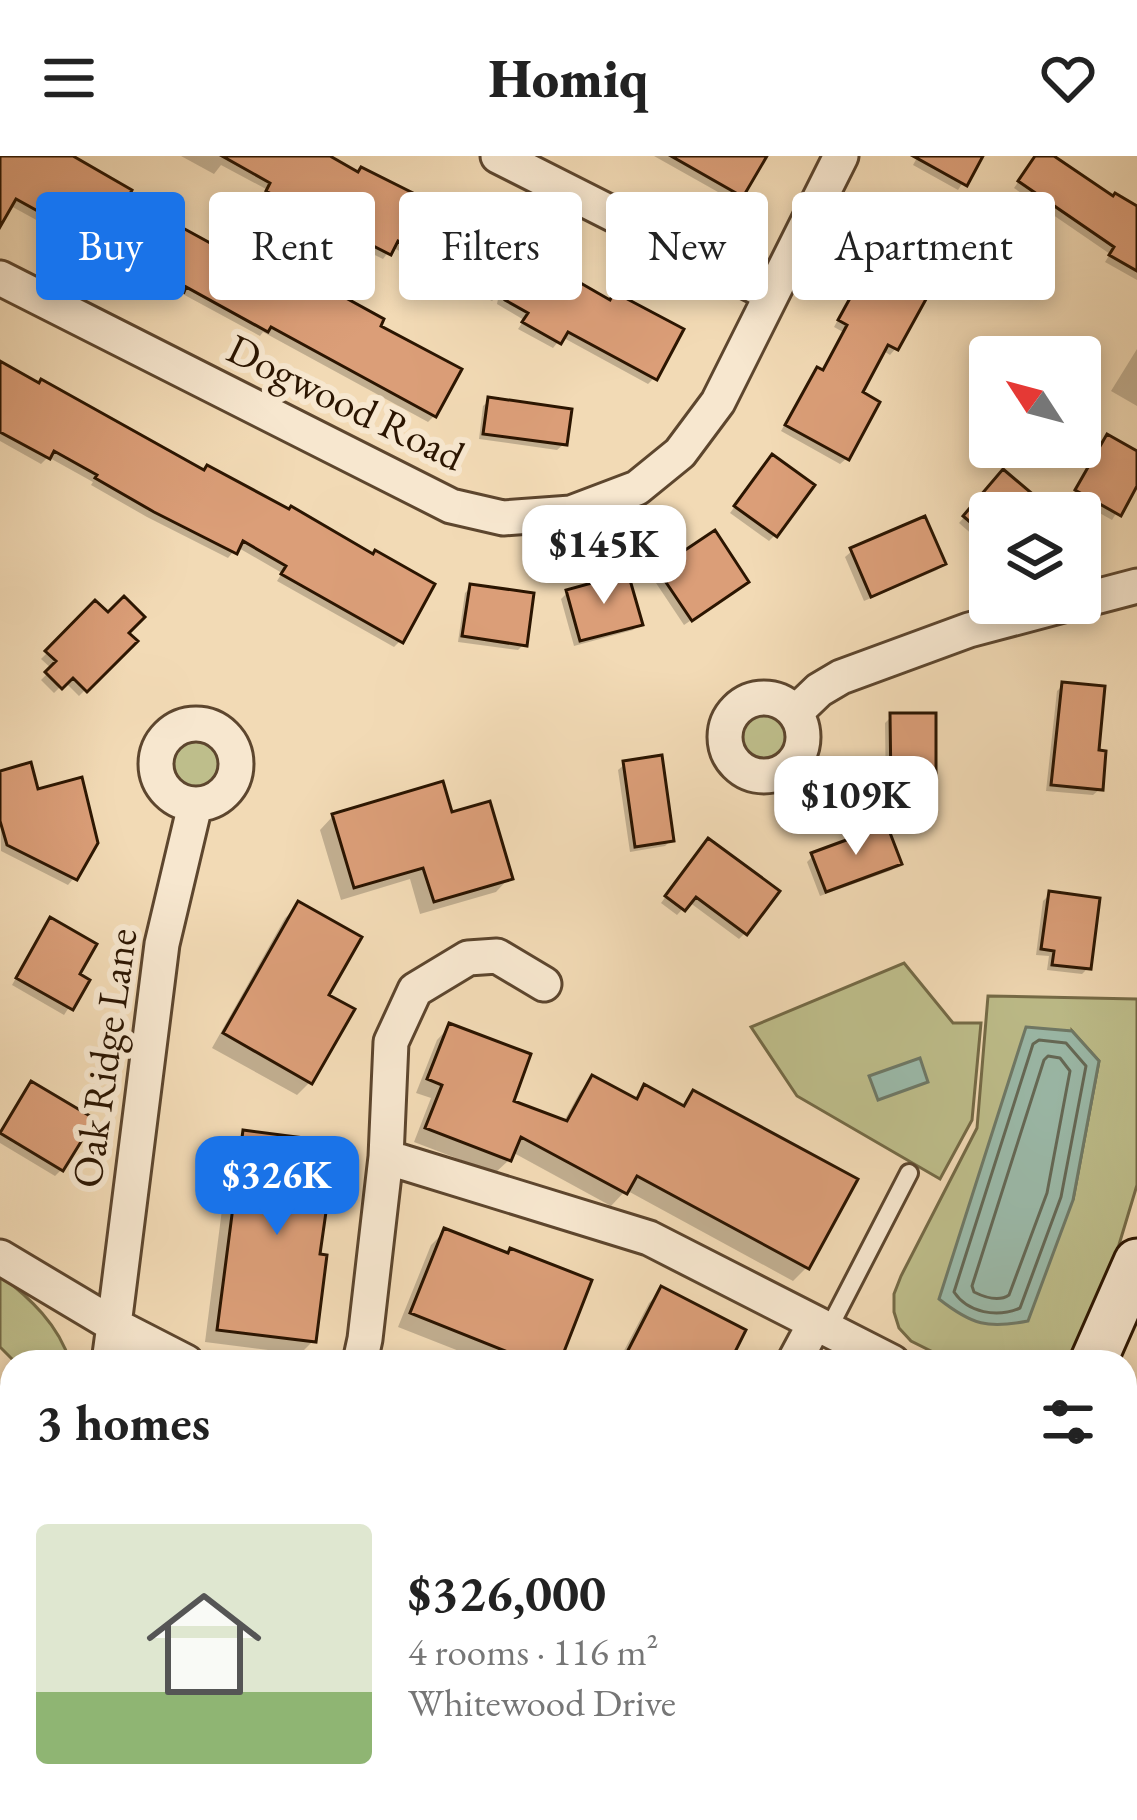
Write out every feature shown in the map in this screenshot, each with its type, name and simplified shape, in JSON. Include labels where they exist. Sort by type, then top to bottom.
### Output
[{"type":"main road","points":[[1098,1350],[1137,1262]]},
{"type":"street","points":[[498,156],[771,294]]},
{"type":"street","name":"Dogwood Road","points":[[0,278],[451,506],[503,518],[572,513],[637,488],[680,453],[718,402],[841,156]]},
{"type":"street","points":[[1101,595],[1137,586]]},
{"type":"street","points":[[795,713],[841,677],[992,624]]},
{"type":"street","name":"Oak Ridge Lane","points":[[111,1350],[162,944],[195,805]]},
{"type":"street","points":[[363,1350],[386,1157],[392,1042],[415,990],[468,958],[497,956],[544,984]]},
{"type":"street","points":[[386,1157],[649,1238],[868,1350]]},
{"type":"street","points":[[0,1257],[163,1350]]},
{"type":"street","points":[[803,1350],[821,1327]]},
{"type":"lane","points":[[821,1327],[909,1173]]},
{"type":"green space","points":[[764,699],[791,710],[802,737],[791,764],[764,775],[737,764],[726,737],[737,710]]},
{"type":"green space","points":[[196,724],[225,735],[236,764],[225,793],[196,804],[167,793],[156,764],[167,735]]},
{"type":"green space","points":[[904,963],[953,1023],[981,1023],[972,1120],[940,1179],[797,1096],[751,1027]]},
{"type":"green space","points":[[988,996],[1137,999],[1137,1185],[1115,1258],[1073,1350],[929,1350],[899,1328],[894,1294],[977,1128]],"holes":[[[1072,1031],[1099,1061],[1073,1200]]]},
{"type":"green space","points":[[0,1275],[42,1313],[65,1350],[0,1347]]},
{"type":"water","points":[[1026,1027],[1072,1031],[1099,1061],[1073,1200],[1028,1321],[991,1324],[961,1315],[939,1299]]},
{"type":"water","points":[[920,1058],[928,1082],[878,1100],[869,1076]]},
{"type":"building","points":[[0,156],[73,156],[132,190],[36,192],[36,210],[16,199],[0,227]]},
{"type":"building","points":[[222,156],[330,156],[358,172],[361,167],[411,192],[399,192],[399,242],[391,255],[375,247],[375,192],[268,192],[270,183]]},
{"type":"building","points":[[671,156],[767,156],[746,192],[734,192]]},
{"type":"building","points":[[913,156],[983,156],[967,186]]},
{"type":"building","points":[[1035,156],[1054,156],[1113,196],[1137,206],[1137,271],[1109,255],[1114,247],[1055,206],[1055,192],[1034,192],[1018,181]]},
{"type":"building","points":[[185,229],[209,242],[209,300],[186,287]]},
{"type":"building","points":[[582,284],[606,300],[629,300],[684,329],[657,380],[568,332],[561,344],[522,322],[528,313],[505,300],[582,300]]},
{"type":"building","points":[[210,300],[349,300],[384,319],[381,326],[462,369],[436,417],[271,327],[268,332]]},
{"type":"building","points":[[849,300],[926,300],[898,350],[888,345],[863,392],[880,402],[849,460],[785,425],[847,325],[838,320]]},
{"type":"building","points":[[0,361],[204,470],[207,465],[291,506],[435,584],[403,643],[281,574],[286,566],[243,541],[237,554],[154,512],[54,451],[50,459],[0,432]]},
{"type":"building","points":[[488,397],[572,409],[567,445],[483,434]]},
{"type":"building","points":[[1107,434],[1137,451],[1137,486],[1121,516],[1101,505],[1101,492],[1075,490],[1088,468],[1101,468],[1101,444]]},
{"type":"building","points":[[772,454],[815,485],[777,537],[734,506]]},
{"type":"building","points":[[1003,469],[1030,492],[983,492]]},
{"type":"building","points":[[925,516],[946,564],[871,597],[850,548]]},
{"type":"building","points":[[715,530],[749,582],[692,621],[657,569]]},
{"type":"building","points":[[628,573],[643,625],[580,641],[566,590]]},
{"type":"building","points":[[470,584],[534,593],[527,646],[462,636]]},
{"type":"building","points":[[124,596],[145,617],[129,633],[138,641],[87,692],[73,678],[62,689],[45,672],[56,661],[45,651],[95,600],[108,612]]},
{"type":"building","points":[[1062,682],[1105,686],[1099,750],[1106,751],[1103,790],[1051,785]]},
{"type":"building","points":[[890,713],[936,713],[936,789],[891,789]]},
{"type":"building","points":[[662,755],[674,841],[635,847],[623,761]]},
{"type":"building","points":[[31,762],[38,789],[82,777],[98,843],[77,880],[7,845],[0,821],[0,771]]},
{"type":"building","points":[[443,781],[452,812],[490,801],[513,879],[434,902],[423,868],[354,888],[332,814]]},
{"type":"building","points":[[887,825],[902,864],[826,892],[811,853]]},
{"type":"building","points":[[708,838],[780,891],[747,935],[696,897],[685,911],[665,896]]},
{"type":"building","points":[[1049,891],[1100,898],[1091,969],[1052,965],[1054,951],[1041,949]]},
{"type":"building","points":[[298,901],[362,937],[329,995],[355,1009],[312,1084],[223,1033]]},
{"type":"building","points":[[50,917],[97,944],[80,974],[90,980],[73,1010],[16,978]]},
{"type":"building","points":[[449,1023],[531,1054],[514,1101],[567,1121],[592,1075],[637,1099],[644,1084],[684,1106],[693,1090],[858,1179],[809,1269],[637,1176],[627,1194],[521,1137],[511,1161],[425,1128],[442,1085],[427,1079]]},
{"type":"building","points":[[31,1081],[95,1119],[63,1171],[0,1133]]},
{"type":"building","points":[[243,1130],[336,1142],[320,1254],[327,1255],[316,1342],[217,1330]]},
{"type":"building","points":[[444,1228],[592,1280],[565,1350],[503,1350],[410,1313]]},
{"type":"building","points":[[661,1286],[746,1330],[736,1350],[628,1350]]}]
